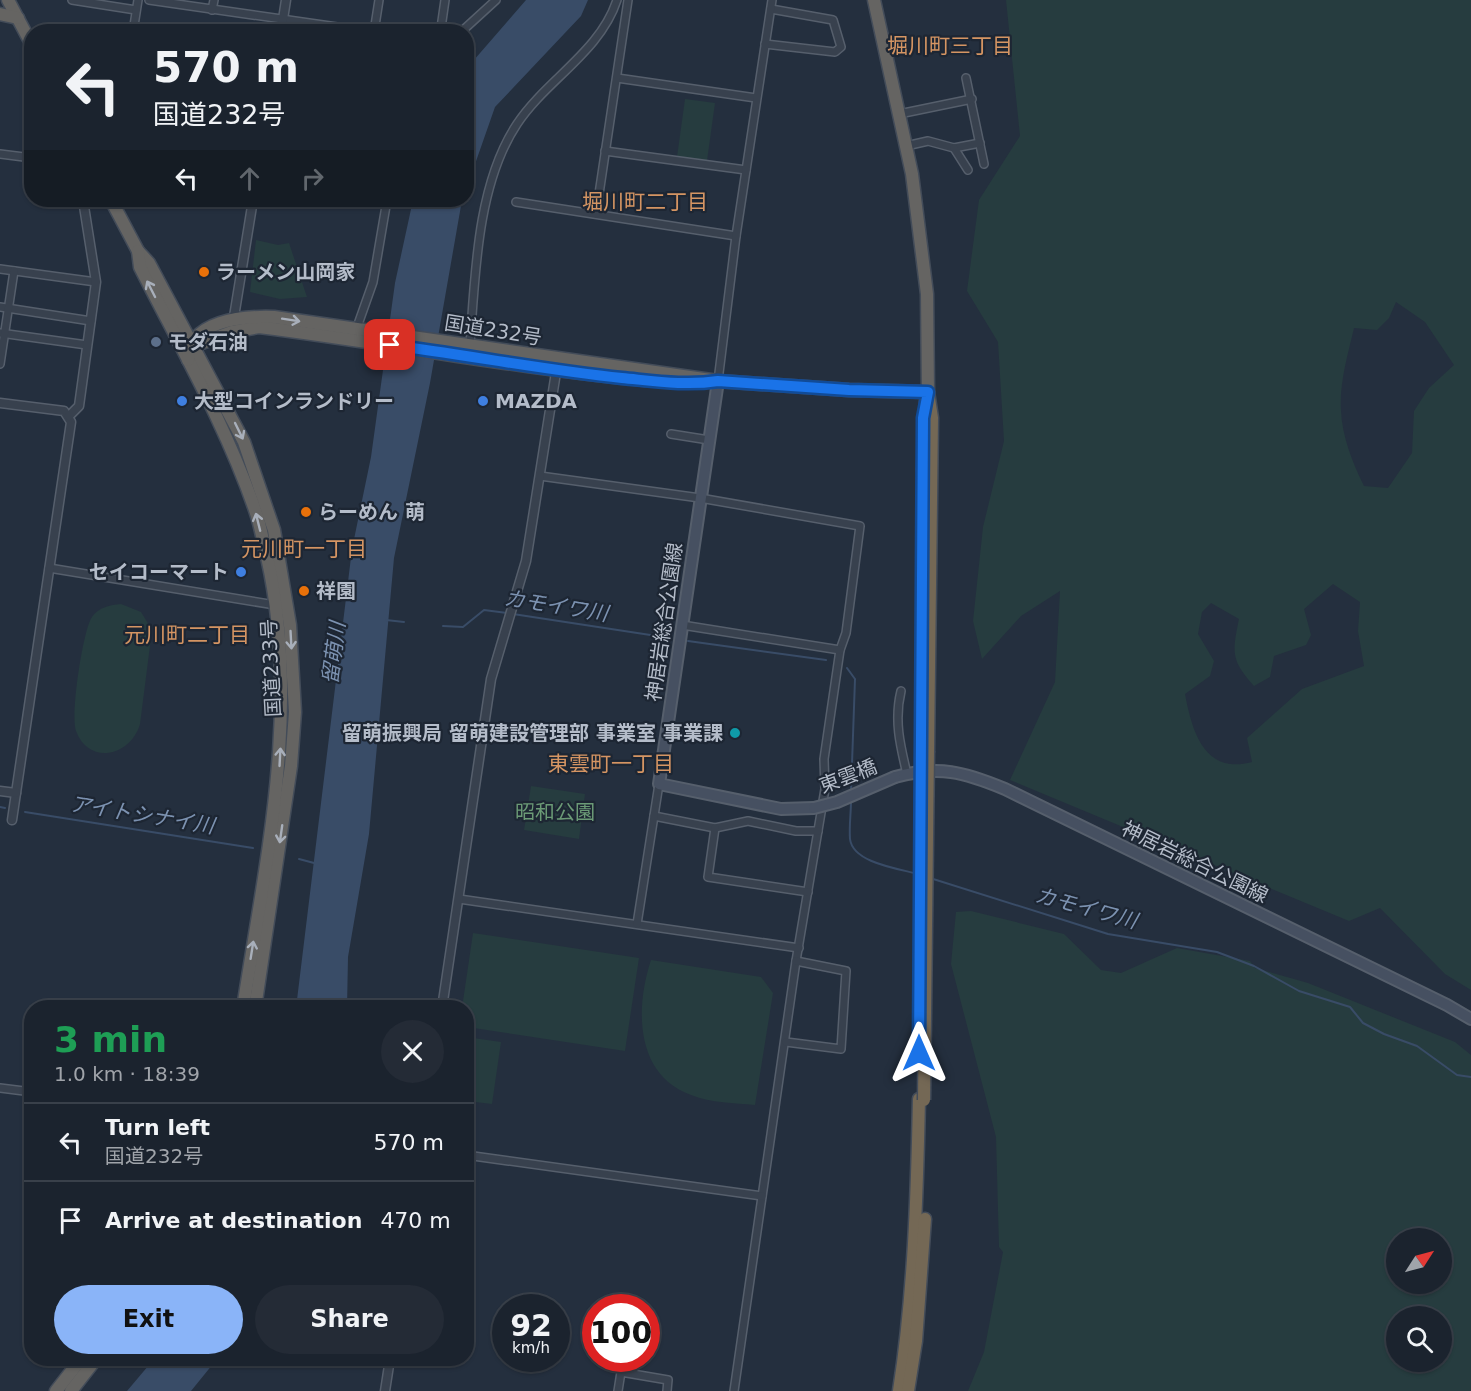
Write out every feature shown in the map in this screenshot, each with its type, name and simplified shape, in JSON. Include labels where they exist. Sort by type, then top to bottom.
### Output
[{"type":"highway","points":[[8,0],[24,30]]},
{"type":"highway","points":[[874,0],[912,174],[927,294],[922,1100],[925,1244],[916,1341],[908,1391]]},
{"type":"highway","points":[[0,14],[18,18]]},
{"type":"highway","name":"国道233号","points":[[115,207],[138,250],[149,262],[186,345],[188,360],[231,447],[257,516],[282,606],[282,710],[279,773],[244,1000]]},
{"type":"highway","name":"国道232号","points":[[186,345],[233,326],[244,316],[274,317],[356,330],[369,337]]},
{"type":"highway","points":[[175,323],[208,336],[201,358]]},
{"type":"highway","name":"国道232号","points":[[233,326],[369,337],[461,348],[557,366],[699,384],[718,381],[928,392]]},
{"type":"highway","name":"国道233号","points":[[186,345],[201,358],[244,442],[274,530],[295,712],[291,766],[256,1000]]},
{"type":"highway","points":[[899,1391],[909,1329],[922,1100]]},
{"type":"highway","points":[[56,1391],[76,1366]]},
{"type":"highway","points":[[71,1391],[91,1366]]},
{"type":"main road","name":"神居岩総合公園線","points":[[659,784],[718,381]]},
{"type":"main road","name":"神居岩総合公園線","points":[[895,777],[934,769],[968,774],[1005,789],[1471,1019]]},
{"type":"main road","name":"東雲橋","points":[[659,784],[781,809],[814,808],[837,802],[895,777]]},
{"type":"street","points":[[72,0],[136,10]]},
{"type":"street","points":[[134,24],[138,0]]},
{"type":"street","points":[[149,0],[313,24]]},
{"type":"street","points":[[212,10],[213,0]]},
{"type":"street","points":[[282,24],[286,0]]},
{"type":"street","points":[[374,24],[379,0]]},
{"type":"street","points":[[442,24],[445,0]]},
{"type":"street","points":[[470,24],[496,0]]},
{"type":"street","points":[[461,348],[488,199],[501,155],[517,124],[597,35],[617,0]]},
{"type":"street","points":[[596,214],[628,0]]},
{"type":"street","points":[[718,381],[736,236],[772,0]]},
{"type":"street","points":[[765,44],[835,52],[841,47],[833,20],[771,9]]},
{"type":"street","points":[[616,78],[756,98]]},
{"type":"street","points":[[966,78],[984,164]]},
{"type":"street","points":[[899,114],[972,99]]},
{"type":"street","points":[[906,146],[928,141],[954,148],[980,143]]},
{"type":"street","points":[[954,148],[968,170]]},
{"type":"street","points":[[605,151],[746,170]]},
{"type":"street","points":[[0,154],[24,157]]},
{"type":"street","points":[[516,202],[736,236]]},
{"type":"street","points":[[69,416],[80,406],[96,282],[84,207]]},
{"type":"street","points":[[233,326],[252,207]]},
{"type":"street","points":[[356,330],[373,282],[386,207]]},
{"type":"street","points":[[0,269],[96,282]]},
{"type":"street","points":[[0,364],[2,333],[9,308],[14,271]]},
{"type":"street","points":[[0,307],[91,321]]},
{"type":"street","points":[[2,333],[87,345]]},
{"type":"street","points":[[443,1000],[491,679],[526,561],[557,366]]},
{"type":"street","points":[[0,403],[64,411],[71,422],[12,820]]},
{"type":"street","points":[[671,435],[709,440]]},
{"type":"street","points":[[540,476],[700,498],[860,526],[846,633],[840,650],[824,759],[825,789],[796,961],[734,1391]]},
{"type":"street","points":[[49,568],[282,606]]},
{"type":"street","points":[[682,625],[840,650]]},
{"type":"street","points":[[901,691],[897,708],[898,737],[907,774]]},
{"type":"street","points":[[637,924],[659,784]]},
{"type":"street","points":[[0,791],[16,793]]},
{"type":"street","points":[[654,816],[715,828],[748,821],[795,831],[818,831]]},
{"type":"street","points":[[715,828],[708,878],[808,892]]},
{"type":"street","points":[[459,899],[799,948]]},
{"type":"street","points":[[786,1042],[841,1049],[846,971],[796,961]]},
{"type":"street","points":[[0,1088],[24,1091]]},
{"type":"street","points":[[474,1156],[762,1196]]},
{"type":"street","points":[[385,1391],[389,1366]]},
{"type":"street","points":[[618,1391],[621,1372],[668,1380],[667,1391]]},
{"type":"green space","points":[[1006,0],[1471,0],[1471,990],[1445,974],[1380,908],[1349,921],[1010,780],[1055,682],[1060,591],[1021,616],[982,659],[973,621],[983,527],[1004,441],[998,342],[967,291],[979,200],[1020,136]],"holes":[[[1396,302],[1425,322],[1454,365],[1429,388],[1414,411],[1412,453],[1388,488],[1364,486],[1343,430],[1341,401],[1343,380],[1354,328],[1377,330],[1389,318]],[[1333,584],[1360,602],[1358,631],[1364,666],[1302,689],[1247,738],[1252,762],[1236,764],[1222,762],[1212,756],[1203,747],[1197,735],[1185,694],[1210,676],[1214,661],[1198,634],[1202,612],[1211,603],[1239,619],[1235,656],[1241,669],[1254,686],[1270,677],[1274,656],[1306,645],[1311,635],[1304,609]]]},
{"type":"green space","points":[[685,99],[715,103],[707,161],[677,157]]},
{"type":"green space","points":[[256,240],[278,245],[289,243],[307,297],[280,299],[250,292]]},
{"type":"green space","points":[[121,604],[141,612],[152,630],[140,724],[128,744],[119,750],[100,753],[90,749],[82,742],[76,731],[78,673],[88,625],[92,617],[101,609]]},
{"type":"green space","name":"昭和公園","points":[[531,786],[585,794],[579,839],[524,830]]},
{"type":"green space","points":[[971,911],[1064,934],[1101,970],[1121,973],[1177,948],[1250,961],[1255,968],[1308,983],[1455,1042],[1471,1055],[1471,1391],[968,1391],[984,1352],[1003,1252],[999,1247],[996,1137],[951,964],[956,912]]},
{"type":"green space","points":[[473,933],[639,958],[625,1051],[474,1028],[474,1000],[463,1000]]},
{"type":"green space","points":[[651,960],[761,977],[773,993],[755,1105],[699,1098],[673,1085],[659,1072],[644,1038],[642,1019],[646,979]]},
{"type":"green space","points":[[474,1038],[501,1042],[492,1104],[474,1102]]},
{"type":"water","points":[[526,0],[588,0],[581,16],[495,107],[474,167],[474,60]]},
{"type":"water","points":[[411,207],[461,207],[430,383],[394,558],[369,834],[348,957],[347,1000],[297,1000],[352,549],[371,457],[395,283]]},
{"type":"water","points":[[148,1366],[211,1366],[191,1391],[127,1391]]},
{"type":"waterway","name":"カモイワ川","points":[[443,626],[463,627],[484,610],[507,613]]},
{"type":"waterway","name":"カモイワ川","points":[[513,614],[670,638]]},
{"type":"waterway","name":"カモイワ川","points":[[386,620],[404,622]]},
{"type":"waterway","name":"カモイワ川","points":[[688,641],[826,660]]},
{"type":"waterway","name":"カモイワ川","points":[[847,668],[855,679],[851,792]]},
{"type":"waterway","name":"カモイワ川","points":[[851,801],[850,839],[853,847],[869,860],[922,875]]},
{"type":"waterway","name":"アイトシナイ川","points":[[0,807],[5,808]]},
{"type":"waterway","name":"アイトシナイ川","points":[[25,812],[253,848]]},
{"type":"waterway","name":"アイトシナイ川","points":[[299,859],[314,863]]},
{"type":"waterway","name":"カモイワ川","points":[[930,878],[1108,934],[1217,952],[1254,966],[1299,991],[1350,1007],[1363,1023],[1384,1034],[1417,1046],[1457,1075],[1471,1077]]},
{"type":"place","name":"ラーメン山岡家","points":[[204,272]]},
{"type":"place","name":"モダ石油","points":[[156,342]]},
{"type":"place","name":"大型コインランドリー","points":[[182,401]]},
{"type":"place","name":"MAZDA","points":[[483,401]]},
{"type":"place","name":"らーめん 萌","points":[[306,512]]},
{"type":"place","name":"セイコーマート","points":[[241,572]]},
{"type":"place","name":"祥園","points":[[304,591]]},
{"type":"place","name":"留萌振興局 留萌建設管理部 事業室 事業課","points":[[735,733]]},
{"type":"district","name":"堀川町三丁目","points":[[950,46]]},
{"type":"district","name":"堀川町二丁目","points":[[645,202]]},
{"type":"district","name":"元川町一丁目","points":[[304,549]]},
{"type":"district","name":"元川町二丁目","points":[[187,635]]},
{"type":"district","name":"東雲町一丁目","points":[[611,764]]},
{"type":"route","points":[[390,345],[556,372],[647,380],[699,384],[718,381],[849,390],[928,392],[923,418],[919,1053]]},
{"type":"water label","name":"留萌川","points":[[334,653]]}]
